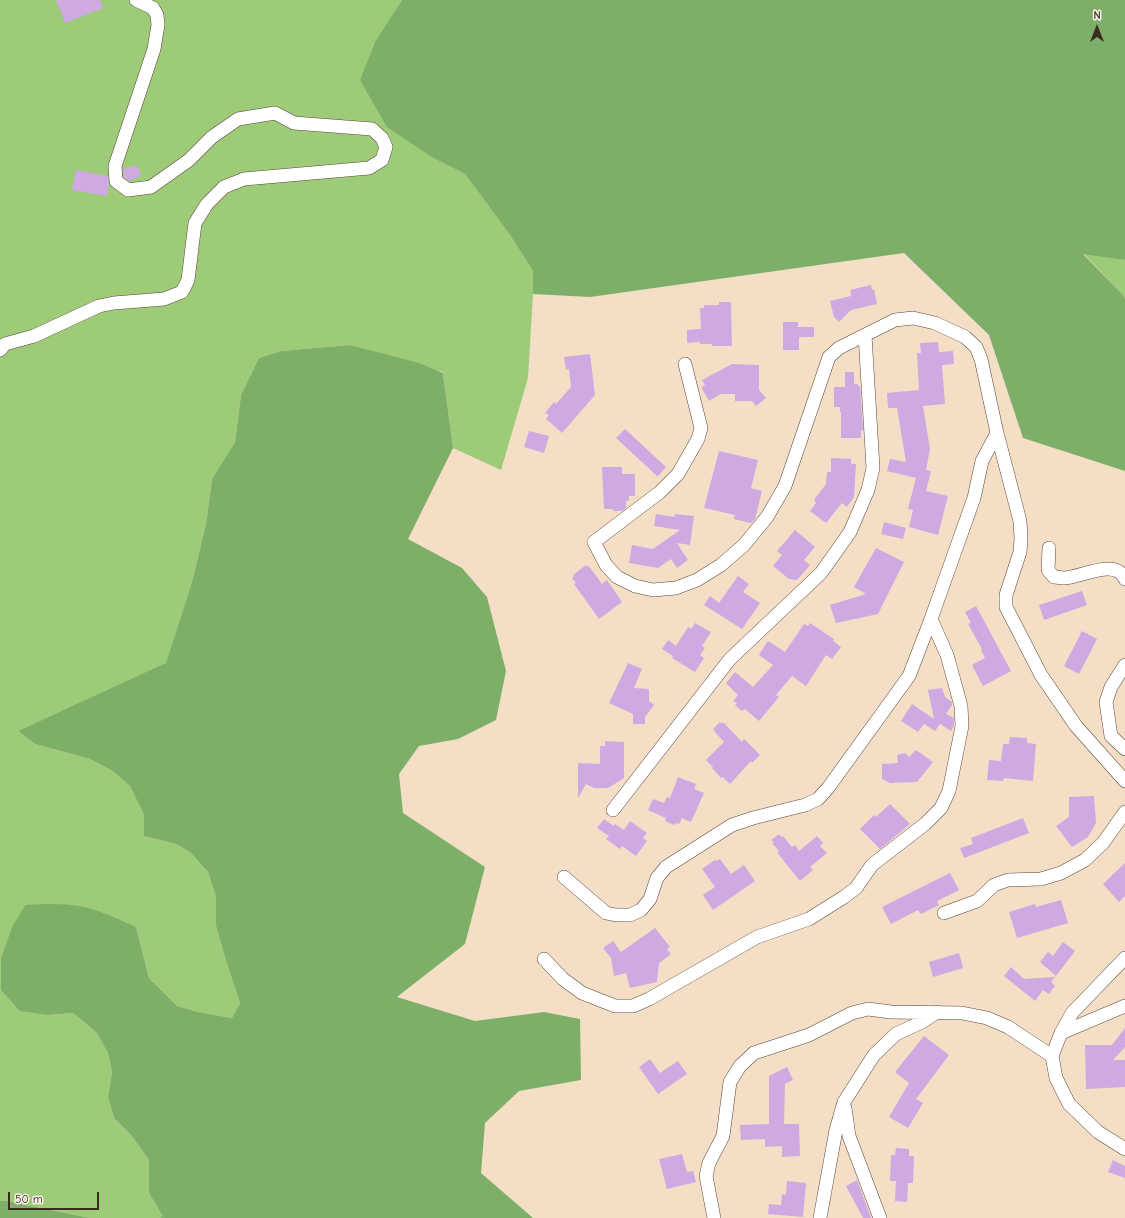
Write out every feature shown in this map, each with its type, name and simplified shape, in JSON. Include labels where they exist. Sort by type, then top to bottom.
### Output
[{"type":"street","points":[[0,350],[5,344],[34,336],[99,306],[114,303],[164,299],[182,292],[188,280],[195,223],[207,204],[224,187],[244,179],[369,168],[382,160],[386,147],[382,138],[372,129],[294,123],[275,113],[238,119],[212,137],[189,160],[151,187],[128,190],[116,181],[115,166],[154,50],[158,25],[157,15],[153,8],[136,0]]},
{"type":"street","points":[[685,364],[699,414],[701,428],[698,439],[678,474],[660,492],[594,542],[606,565],[617,577],[635,586],[653,590],[676,588],[697,580],[721,565],[744,545],[767,517],[785,486],[829,357],[839,348],[895,320],[913,318],[935,323],[965,337],[976,347],[981,359],[997,433],[1020,521],[1020,552],[1006,595],[1006,607],[1041,675],[1076,726],[1125,781]]},
{"type":"street","points":[[613,810],[730,659],[821,573],[850,532],[868,490],[873,468],[865,335]]},
{"type":"street","points":[[564,877],[606,913],[630,915],[641,910],[650,900],[657,878],[666,867],[732,825],[753,818],[805,805],[818,799],[828,788],[909,676],[974,498],[982,461],[997,433]]},
{"type":"street","points":[[1049,548],[1048,570],[1054,577],[1064,578],[1100,569],[1114,569],[1124,576],[1125,579]]},
{"type":"street","points":[[544,959],[563,980],[582,993],[615,1006],[633,1006],[649,999],[757,937],[809,919],[844,898],[856,888],[872,865],[925,824],[941,808],[949,791],[962,726],[961,706],[947,655],[931,619]]},
{"type":"street","points":[[1125,665],[1111,687],[1106,702],[1111,736],[1125,749]]},
{"type":"street","points":[[944,913],[976,901],[994,885],[1008,880],[1041,879],[1061,873],[1086,860],[1103,843],[1125,812]]},
{"type":"street","points":[[1125,958],[1072,1013],[1061,1033],[1052,1056],[1056,1078],[1069,1104],[1098,1132],[1125,1149]]},
{"type":"street","points":[[1061,1033],[1125,1006]]},
{"type":"street","points":[[714,1218],[706,1176],[709,1163],[723,1136],[730,1082],[740,1066],[754,1053],[809,1035],[852,1012],[868,1009],[892,1012],[962,1012],[987,1018],[1008,1027],[1052,1056]]},
{"type":"street","points":[[820,1218],[836,1130],[844,1102],[874,1055],[896,1034],[922,1022],[937,1012]]},
{"type":"street","points":[[844,1102],[849,1136],[880,1218]]},
{"type":"green space","points":[[0,0],[402,0],[376,40],[435,159],[465,174],[510,235],[533,271],[528,378],[501,470],[453,448],[443,372],[350,345],[281,351],[259,358],[241,395],[235,442],[212,479],[206,524],[192,582],[166,664],[18,731],[35,744],[90,759],[111,770],[130,786],[144,815],[144,836],[176,844],[190,852],[208,872],[216,897],[216,926],[240,1003],[232,1018],[198,1012],[177,1006],[149,978],[136,927],[25,905],[12,928],[1,958],[49,1015],[73,1013],[96,1032],[108,1053],[112,1072],[108,1097],[114,1118],[131,1135],[149,1160],[149,1193],[164,1216],[159,1218],[90,1218],[7,1201],[0,1201]]},
{"type":"green space","points":[[402,0],[1125,0],[1125,260],[1083,254],[1123,295],[1125,299],[1125,471],[1023,438],[989,335],[904,253],[590,297],[533,294],[533,271],[510,235],[465,174],[435,159],[387,127],[360,80],[376,40]]},
{"type":"green space","points":[[1083,253],[1125,260],[1125,299],[1123,295]]},
{"type":"green space","points":[[350,345],[419,363],[443,373],[453,448],[408,539],[462,568],[487,597],[506,671],[496,720],[458,739],[419,746],[399,774],[403,813],[485,867],[465,944],[397,997],[475,1021],[544,1012],[580,1019],[581,1080],[519,1091],[485,1123],[481,1173],[533,1218],[159,1218],[163,1216],[149,1193],[149,1160],[131,1135],[114,1118],[108,1097],[112,1072],[108,1053],[96,1032],[73,1013],[49,1015],[20,1011],[1,990],[1,958],[12,927],[25,905],[62,904],[91,909],[136,927],[149,978],[177,1006],[198,1012],[232,1018],[240,1003],[216,926],[216,897],[208,872],[190,852],[176,844],[144,836],[144,815],[130,786],[111,770],[90,759],[35,744],[18,731],[166,663],[192,582],[206,524],[212,479],[235,442],[241,395],[259,358],[281,351]]},
{"type":"green space","points":[[0,1201],[7,1201],[90,1218],[0,1218]]},
{"type":"building","points":[[56,0],[100,0],[103,8],[65,23]]},
{"type":"building","points":[[137,165],[141,176],[129,181],[124,177],[123,169]]},
{"type":"building","points":[[76,170],[108,176],[109,184],[107,196],[72,190]]},
{"type":"building","points":[[871,285],[872,290],[874,289],[877,304],[851,310],[839,322],[834,317],[830,301],[851,296],[850,290]]},
{"type":"building","points":[[719,302],[731,302],[732,346],[712,346],[712,344],[700,344],[700,342],[687,343],[687,330],[701,329],[700,308],[704,308],[704,305],[719,305]]},
{"type":"building","points":[[783,322],[798,322],[798,327],[814,327],[814,337],[799,337],[799,350],[783,350]]},
{"type":"building","points":[[938,342],[939,352],[953,351],[954,364],[942,365],[945,404],[923,406],[930,449],[926,470],[931,471],[926,491],[948,496],[938,535],[909,527],[913,510],[908,509],[916,478],[887,471],[890,459],[906,462],[897,408],[888,408],[887,393],[919,390],[917,353],[921,353],[920,343]]},
{"type":"building","points":[[590,354],[595,395],[562,433],[546,419],[549,415],[545,413],[554,402],[556,404],[571,387],[569,369],[566,370],[564,357]]},
{"type":"building","points":[[732,364],[759,365],[759,390],[766,398],[756,406],[752,401],[735,401],[735,394],[721,394],[709,401],[701,387],[705,385],[702,380]]},
{"type":"building","points":[[845,372],[854,372],[854,384],[858,384],[858,386],[860,386],[863,430],[861,430],[861,438],[841,438],[841,412],[840,407],[834,407],[834,387],[845,387]]},
{"type":"building","points":[[625,429],[666,467],[659,475],[657,476],[616,438]]},
{"type":"building","points":[[529,431],[549,436],[544,453],[524,447]]},
{"type":"building","points":[[719,451],[758,460],[751,488],[762,491],[755,519],[751,523],[734,519],[735,515],[704,508]]},
{"type":"building","points":[[831,458],[851,459],[851,464],[856,464],[854,497],[847,507],[842,503],[826,523],[810,511],[816,503],[814,500],[826,484],[827,472],[831,472]]},
{"type":"building","points":[[602,467],[622,467],[622,474],[635,474],[635,496],[629,496],[629,501],[626,501],[626,508],[622,511],[604,509]]},
{"type":"building","points":[[656,514],[674,517],[675,514],[694,516],[690,545],[677,543],[688,560],[677,568],[671,559],[658,568],[629,563],[632,545],[653,549],[680,530],[654,526]]},
{"type":"building","points":[[884,522],[906,528],[903,539],[881,534]]},
{"type":"building","points":[[795,530],[815,547],[804,560],[810,565],[797,580],[789,579],[773,566],[782,555],[777,551]]},
{"type":"building","points":[[876,548],[904,562],[878,614],[836,623],[830,605],[866,594],[854,587]]},
{"type":"building","points":[[586,565],[588,567],[589,566],[602,584],[607,580],[622,602],[599,619],[574,584],[576,583],[572,578],[574,576],[573,575]]},
{"type":"building","points":[[738,576],[749,584],[743,592],[760,603],[742,629],[704,605],[710,596],[719,603]]},
{"type":"building","points":[[1082,591],[1087,605],[1044,620],[1039,605]]},
{"type":"building","points":[[976,606],[1011,671],[983,686],[972,665],[985,658],[981,650],[982,649],[968,624],[971,623],[965,612]]},
{"type":"building","points":[[695,623],[711,632],[702,646],[705,648],[700,655],[704,658],[695,672],[672,658],[673,656],[662,649],[668,640],[676,646],[688,627],[691,629]]},
{"type":"building","points":[[810,623],[834,639],[833,641],[841,647],[832,659],[826,655],[806,686],[792,676],[776,695],[779,697],[759,721],[745,709],[742,711],[735,705],[737,703],[733,701],[738,695],[726,683],[735,672],[753,687],[773,665],[759,655],[768,641],[785,652],[804,624],[808,626]]},
{"type":"building","points":[[1082,631],[1097,639],[1079,674],[1064,666]]},
{"type":"building","points":[[628,663],[642,669],[634,688],[649,689],[649,701],[654,705],[645,717],[645,724],[633,724],[633,714],[609,703]]},
{"type":"building","points":[[942,688],[945,697],[952,702],[952,705],[946,714],[954,718],[954,725],[951,731],[940,724],[935,731],[924,724],[918,732],[901,721],[912,704],[934,719],[928,690]]},
{"type":"building","points":[[720,722],[722,724],[723,722],[742,742],[744,739],[760,755],[752,763],[751,761],[730,784],[723,777],[721,778],[706,760],[724,742],[713,729]]},
{"type":"building","points":[[1010,737],[1027,738],[1027,743],[1036,744],[1033,781],[1004,778],[1003,781],[987,780],[989,760],[1001,761],[1003,744],[1009,744]]},
{"type":"building","points":[[605,741],[624,742],[624,778],[608,788],[594,788],[586,784],[578,798],[578,763],[600,764],[600,746],[605,746]]},
{"type":"building","points":[[916,750],[933,762],[917,782],[890,783],[882,779],[882,764],[898,763],[897,755],[905,753],[909,757]]},
{"type":"building","points":[[678,777],[696,784],[694,789],[704,793],[691,822],[682,818],[679,824],[675,823],[674,825],[665,821],[666,818],[648,810],[653,799],[664,803],[667,797],[670,798]]},
{"type":"building","points":[[1094,796],[1096,823],[1088,837],[1072,847],[1056,826],[1069,817],[1069,797]]},
{"type":"building","points":[[890,804],[910,824],[880,849],[860,829],[874,815],[876,817]]},
{"type":"building","points":[[1023,818],[1029,833],[964,858],[960,848],[973,844],[971,838]]},
{"type":"building","points":[[604,819],[614,826],[615,824],[624,830],[630,821],[647,833],[643,838],[647,841],[636,856],[622,846],[620,849],[606,839],[609,836],[597,828]]},
{"type":"building","points":[[779,834],[781,837],[783,836],[792,847],[795,845],[799,851],[817,836],[823,843],[820,846],[827,853],[810,867],[813,870],[800,881],[777,852],[779,851],[772,843],[774,842],[771,840]]},
{"type":"building","points":[[720,859],[731,874],[744,865],[755,881],[713,910],[703,895],[715,887],[702,869],[715,860]]},
{"type":"building","points":[[1125,863],[1125,896],[1119,902],[1103,884]]},
{"type":"building","points":[[950,873],[959,890],[937,901],[939,905],[921,914],[918,910],[891,924],[882,907]]},
{"type":"building","points":[[1061,900],[1068,923],[1017,938],[1009,912],[1035,904],[1036,907]]},
{"type":"building","points":[[655,928],[670,947],[667,949],[671,954],[659,963],[657,982],[630,988],[626,973],[614,976],[611,958],[603,948],[613,941],[621,952]]},
{"type":"building","points":[[1063,942],[1075,951],[1056,976],[1040,962],[1048,952],[1053,956]]},
{"type":"building","points":[[959,953],[963,968],[933,977],[929,962]]},
{"type":"building","points":[[1011,967],[1024,979],[1055,977],[1051,982],[1055,986],[1049,994],[1043,990],[1035,1001],[1004,976]]},
{"type":"building","points":[[1125,1028],[1125,1047],[1113,1060],[1125,1060],[1125,1087],[1086,1089],[1085,1045],[1112,1045]]},
{"type":"building","points":[[924,1036],[949,1055],[916,1099],[923,1103],[908,1128],[889,1117],[909,1083],[895,1072]]},
{"type":"building","points":[[650,1059],[660,1073],[678,1061],[687,1074],[658,1094],[639,1067]]},
{"type":"building","points":[[787,1067],[793,1080],[785,1084],[784,1124],[799,1124],[800,1156],[782,1157],[782,1146],[765,1147],[765,1139],[741,1140],[740,1125],[769,1124],[769,1076]]},
{"type":"building","points":[[896,1148],[909,1149],[909,1156],[914,1156],[913,1183],[908,1183],[907,1202],[895,1201],[896,1181],[890,1181],[891,1155],[895,1155]]},
{"type":"building","points":[[682,1154],[687,1172],[693,1171],[696,1182],[667,1189],[659,1159]]},
{"type":"building","points":[[1113,1160],[1125,1166],[1125,1178],[1108,1172]]},
{"type":"building","points":[[857,1180],[871,1218],[863,1218],[846,1186]]},
{"type":"building","points":[[787,1181],[806,1183],[803,1217],[768,1214],[769,1204],[781,1205],[782,1194],[786,1195]]}]
